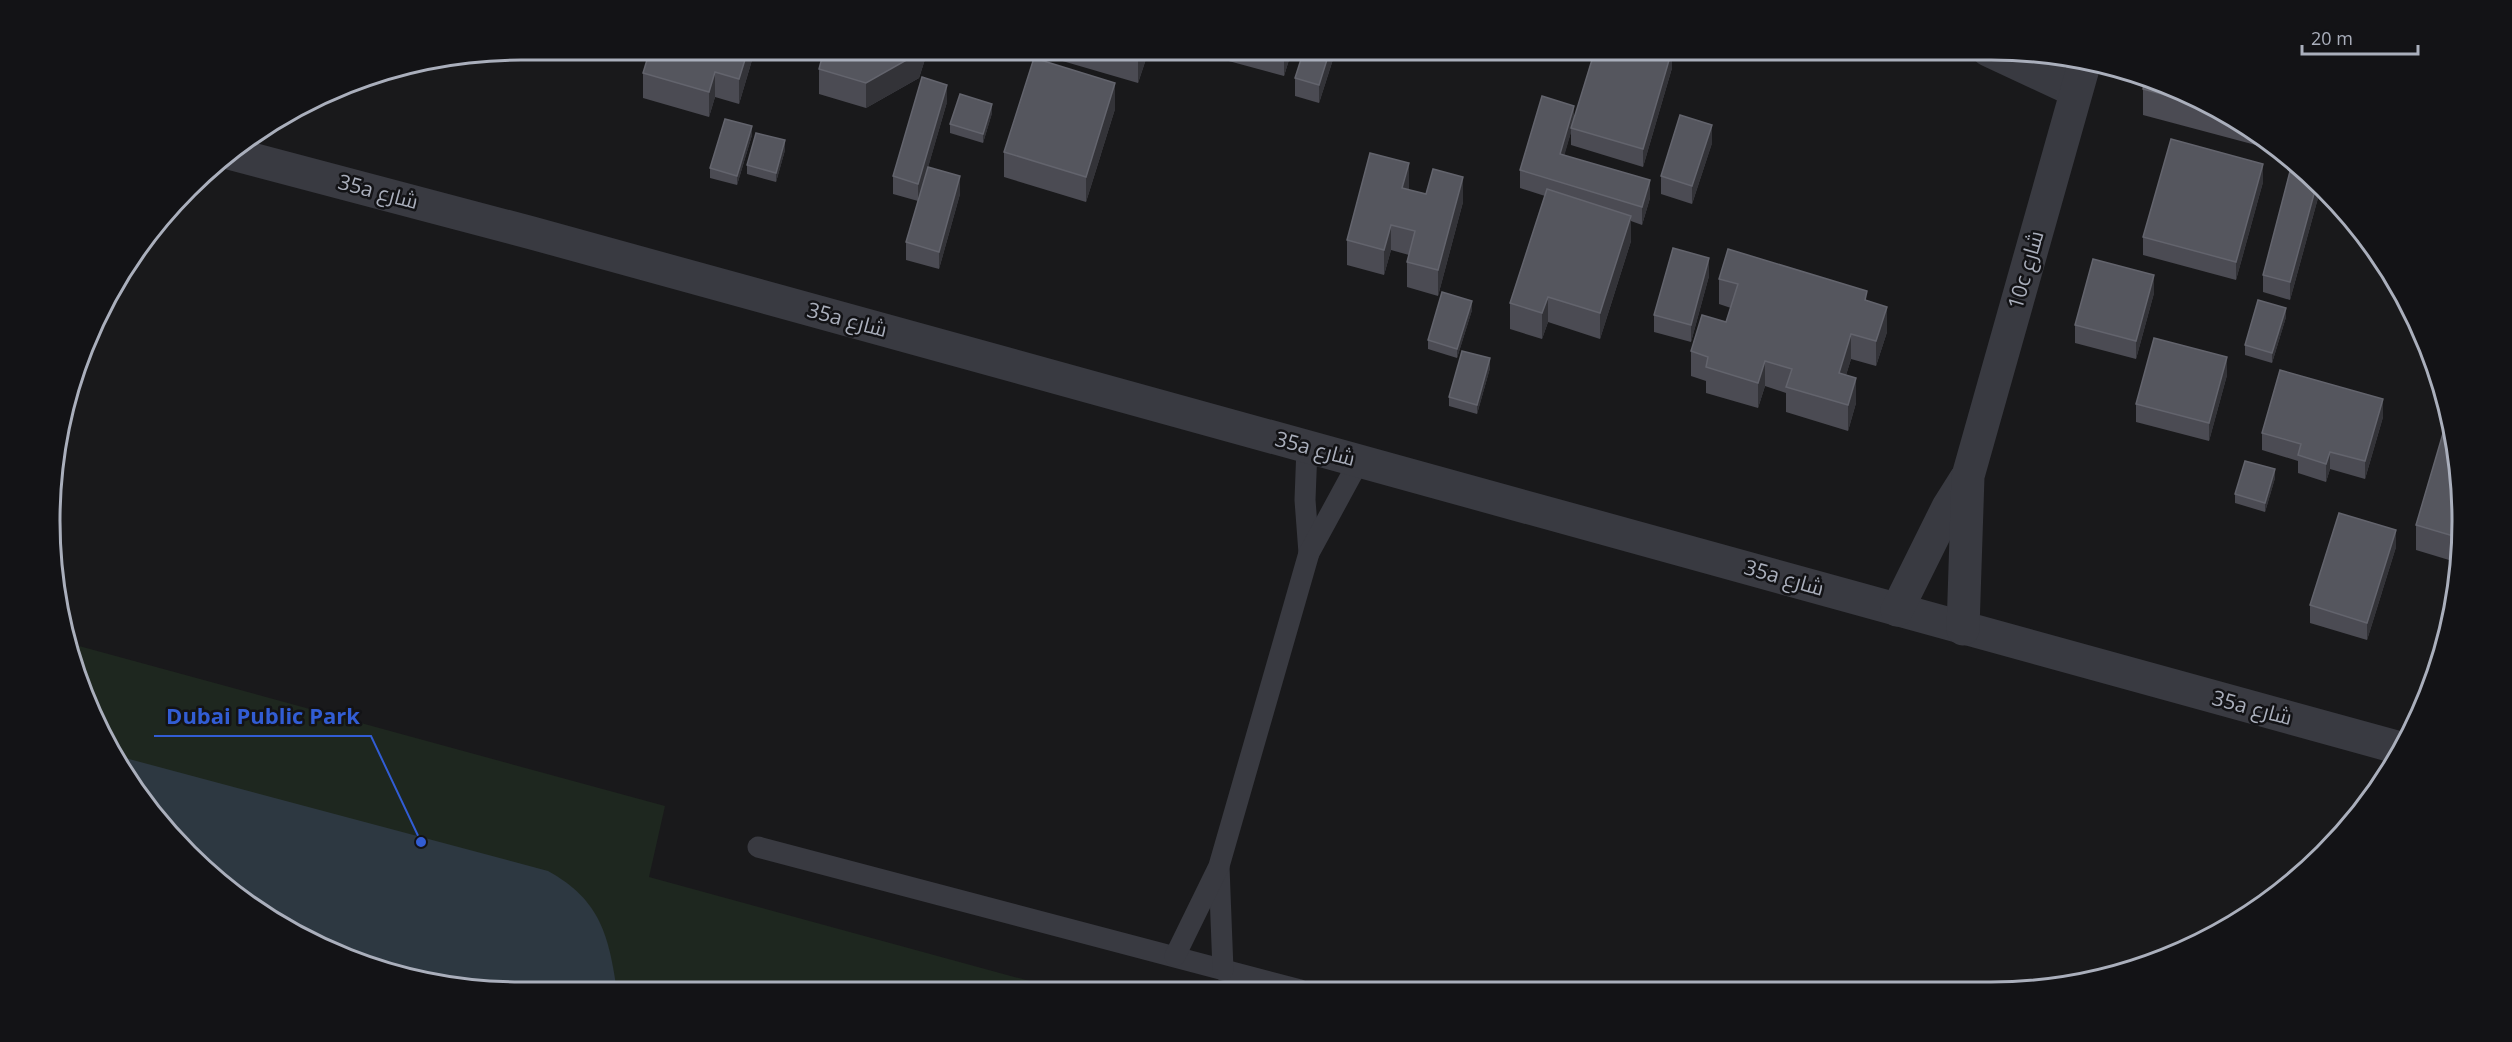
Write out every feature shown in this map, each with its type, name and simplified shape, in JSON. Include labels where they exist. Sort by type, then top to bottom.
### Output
[{"type":"street","points":[[2026,61],[2080,78]]},
{"type":"street","name":"10c شارع","points":[[1963,629],[1968,476],[2080,78]]},
{"type":"street","name":"35a شارع","points":[[239,156],[532,233],[2393,746]]},
{"type":"street","name":"10c شارع","points":[[1897,610],[1948,507],[1968,476]]},
{"type":"lane","points":[[1307,447],[1305,500],[1309,553]]},
{"type":"lane","points":[[1175,956],[1219,866],[1309,553],[1359,461]]},
{"type":"lane","points":[[758,847],[1269,982]]},
{"type":"lane","points":[[1219,866],[1223,970]]},
{"type":"shaded area","points":[[78,646],[665,806],[649,877],[1033,982],[491,981],[431,973],[373,958],[317,934],[265,904],[217,868],[174,825],[138,777],[108,725],[84,669]]},
{"type":"shaded area","points":[[127,758],[548,871],[580,894],[591,908],[606,937],[615,982],[521,982],[461,978],[431,973],[373,958],[345,947],[290,920],[240,887],[217,868],[174,825],[155,802]]},
{"type":"building","points":[[647,60],[745,60],[739,79],[715,72],[709,92],[643,73]]},
{"type":"building","points":[[821,60],[907,60],[866,83],[819,69]]},
{"type":"building","points":[[1033,60],[1040,60],[1115,83],[1086,177],[1004,152]]},
{"type":"building","points":[[1301,60],[1327,60],[1319,85],[1295,78]]},
{"type":"building","points":[[1592,60],[1669,60],[1643,149],[1571,128]]},
{"type":"building","points":[[922,77],[947,85],[918,184],[893,176]]},
{"type":"building","points":[[2144,86],[2170,96],[2143,89]]},
{"type":"building","points":[[960,94],[992,104],[983,134],[950,124]]},
{"type":"building","points":[[1542,96],[1574,106],[1560,154],[1650,180],[1642,207],[1520,170]]},
{"type":"building","points":[[1680,115],[1712,125],[1692,186],[1661,176]]},
{"type":"building","points":[[725,119],[752,126],[737,176],[710,168]]},
{"type":"building","points":[[756,133],[785,140],[776,173],[747,165]]},
{"type":"building","points":[[2171,139],[2263,164],[2236,262],[2143,237]]},
{"type":"building","points":[[1370,153],[1409,163],[1402,188],[1426,194],[1433,169],[1463,177],[1438,270],[1407,262],[1415,231],[1391,225],[1384,250],[1347,240]]},
{"type":"building","points":[[928,167],[960,176],[939,252],[906,242]]},
{"type":"building","points":[[2290,170],[2314,193],[2290,282],[2263,275]]},
{"type":"building","points":[[1547,189],[1631,216],[1600,313],[1548,297],[1542,313],[1510,303]]},
{"type":"building","points":[[1673,248],[1709,258],[1691,325],[1654,315]]},
{"type":"building","points":[[1728,249],[1867,291],[1865,300],[1887,307],[1876,341],[1851,334],[1839,373],[1856,378],[1848,405],[1786,387],[1792,369],[1765,361],[1758,383],[1706,367],[1708,357],[1691,351],[1702,315],[1726,322],[1738,284],[1719,279]]},
{"type":"building","points":[[2093,259],[2154,275],[2136,341],[2075,325]]},
{"type":"building","points":[[1442,292],[1472,301],[1457,349],[1428,340]]},
{"type":"building","points":[[2258,300],[2286,308],[2272,353],[2245,345]]},
{"type":"building","points":[[2154,338],[2227,357],[2209,423],[2136,404]]},
{"type":"building","points":[[1462,351],[1490,358],[1477,405],[1449,397]]},
{"type":"building","points":[[2280,370],[2383,399],[2365,461],[2330,452],[2326,464],[2298,455],[2301,444],[2262,433]]},
{"type":"building","points":[[2443,433],[2451,491],[2452,535],[2416,525]]},
{"type":"building","points":[[2245,461],[2275,469],[2265,503],[2235,494]]},
{"type":"building","points":[[2339,513],[2396,530],[2367,623],[2310,605]]},
{"type":"place","name":"Dubai Public Park","points":[[421,842]]}]
